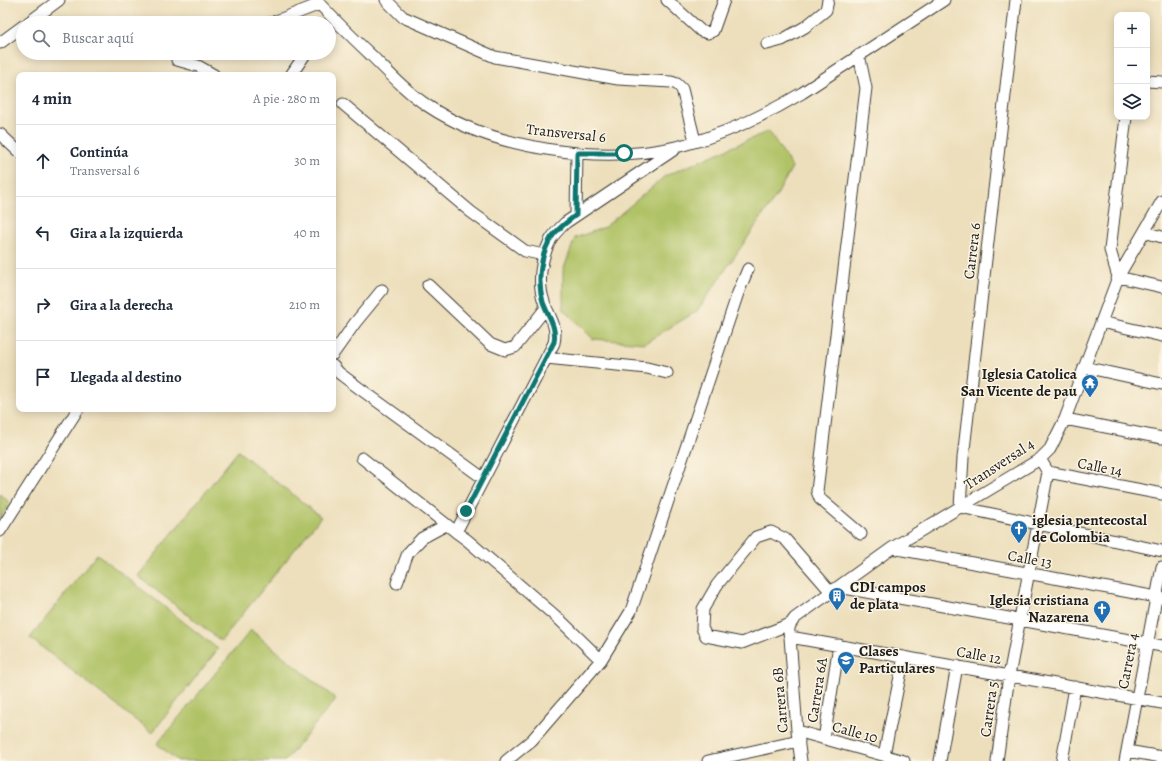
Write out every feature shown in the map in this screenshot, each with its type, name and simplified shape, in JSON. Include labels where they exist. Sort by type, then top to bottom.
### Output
[{"type":"street","points":[[37,16],[59,0]]},
{"type":"street","points":[[386,0],[403,17],[495,57],[618,79],[671,82],[677,84],[682,89],[695,141]]},
{"type":"street","points":[[667,0],[701,31],[708,33],[714,31],[724,0]]},
{"type":"street","points":[[767,44],[782,40],[805,27],[826,10],[828,0]]},
{"type":"street","name":"Transversal 6","points":[[336,27],[403,87],[428,106],[467,127],[501,139],[529,146],[577,153],[640,152],[678,146],[695,141],[742,124],[778,107],[802,93],[944,0]]},
{"type":"street","name":"Carrera 6","points":[[960,507],[963,458],[1016,0]]},
{"type":"street","points":[[287,16],[318,2]]},
{"type":"street","name":"Transversal 6","points":[[318,2],[325,16]]},
{"type":"street","points":[[0,43],[16,31]]},
{"type":"street","points":[[859,55],[866,88],[817,491],[820,499],[861,534]]},
{"type":"street","points":[[177,60],[198,66],[209,72]]},
{"type":"street","points":[[293,72],[301,60]]},
{"type":"street","points":[[1150,82],[1162,82]]},
{"type":"street","points":[[343,104],[471,212],[524,251],[544,255]]},
{"type":"street","points":[[1126,120],[1110,250],[1118,277],[1162,287]]},
{"type":"street","points":[[0,134],[16,149]]},
{"type":"street","points":[[456,532],[554,342],[556,334],[541,291],[540,278],[544,255],[551,238],[565,223],[576,215],[678,146]]},
{"type":"street","points":[[576,215],[577,153]]},
{"type":"street","name":"Transversal 4","points":[[835,590],[785,540],[771,532],[756,537],[714,591],[703,609],[702,628],[706,636],[742,643],[790,624],[795,618],[835,590],[892,548],[1040,459],[1050,449],[1065,419],[1118,277],[1162,201]]},
{"type":"street","points":[[1144,232],[1162,237]]},
{"type":"street","points":[[506,761],[532,740],[601,660],[631,611],[738,293],[748,269]]},
{"type":"street","points":[[428,285],[490,344],[505,350],[515,347],[546,308]]},
{"type":"street","points":[[336,350],[355,323],[382,290]]},
{"type":"street","points":[[1101,322],[1162,336]]},
{"type":"street","points":[[546,358],[647,368],[666,373]]},
{"type":"street","points":[[1084,367],[1162,384]]},
{"type":"street","points":[[336,370],[483,478]]},
{"type":"street","points":[[0,531],[76,412]]},
{"type":"street","points":[[1065,419],[1162,438]]},
{"type":"street","points":[[362,458],[467,540],[560,620],[601,660]]},
{"type":"street","points":[[1040,459],[1048,472]]},
{"type":"street","name":"Calle 14","points":[[1048,472],[1162,494]]},
{"type":"street","name":"Carrera 5","points":[[996,761],[1019,620],[1048,472]]},
{"type":"street","points":[[960,507],[1162,550]]},
{"type":"street","points":[[397,583],[408,553],[422,538],[446,525]]},
{"type":"street","name":"Calle 13","points":[[892,548],[1159,597]]},
{"type":"street","name":"Carrera 4","points":[[1126,756],[1147,643],[1159,597],[1162,566]]},
{"type":"street","points":[[835,590],[1019,620],[1162,646]]},
{"type":"street","points":[[790,624],[788,632],[790,637]]},
{"type":"street","name":"Calle 12","points":[[790,637],[1162,703]]},
{"type":"street","name":"Carrera 6B","points":[[790,637],[801,761]]},
{"type":"street","name":"Carrera 6A","points":[[824,739],[840,645]]},
{"type":"street","points":[[884,755],[904,657]]},
{"type":"street","points":[[940,761],[957,666]]},
{"type":"street","points":[[1062,761],[1075,687]]},
{"type":"street","points":[[708,761],[798,736]]},
{"type":"street","name":"Calle 10","points":[[798,736],[824,739],[904,761]]},
{"type":"street","points":[[1126,756],[1162,757]]},
{"type":"green space","points":[[769,131],[792,167],[777,195],[697,311],[645,343],[593,339],[563,309],[563,271],[575,238],[605,227],[665,176]]},
{"type":"green space","points":[[238,451],[321,517],[221,641],[138,576]]},
{"type":"green space","points":[[0,494],[10,503],[0,519]]},
{"type":"green space","points":[[97,554],[218,649],[152,733],[30,638]]},
{"type":"green space","points":[[251,630],[336,699],[285,761],[178,761],[157,744]]},
{"type":"place","name":"Iglesia Catolica San Vicente de pau","points":[[1090,398]]},
{"type":"place","name":"iglesia pentecostal de Colombia","points":[[1019,544]]},
{"type":"place","name":"CDI campos de plata","points":[[837,611]]},
{"type":"place","name":"Iglesia cristiana Nazarena","points":[[1102,624]]},
{"type":"place","name":"Clases Particulares","points":[[846,675]]},
{"type":"route","points":[[466,511],[554,342],[556,334],[554,325],[543,302],[540,278],[544,255],[551,238],[565,223],[576,215],[577,153],[624,153]]}]
